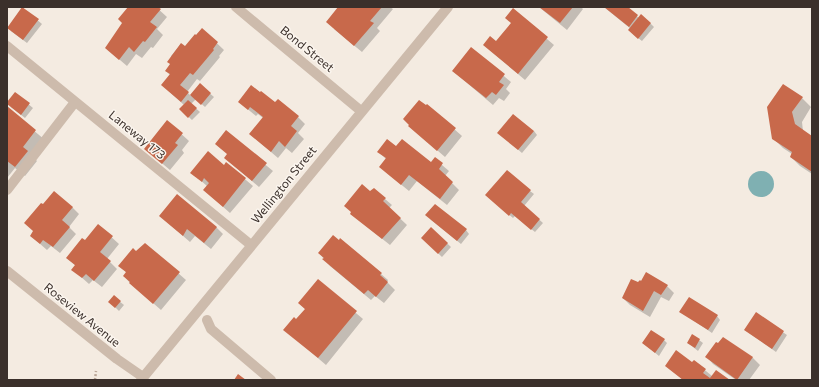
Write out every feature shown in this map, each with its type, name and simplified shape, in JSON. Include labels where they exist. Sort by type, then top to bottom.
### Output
[{"type":"street","name":"Bond Street","points":[[236,7],[361,111]]},
{"type":"street","name":"Wellington Street","points":[[142,378],[448,7]]},
{"type":"street","name":"Laneway 173","points":[[7,46],[251,245]]},
{"type":"street","points":[[7,190],[75,102]]},
{"type":"street","name":"Roseview Avenue","points":[[7,271],[142,378]]},
{"type":"street","points":[[207,320],[211,329],[271,380]]},
{"type":"path","points":[[95,380],[96,372]]},
{"type":"water","points":[[761,171],[770,175],[774,184],[770,193],[761,197],[752,193],[748,184],[752,175]]},
{"type":"building","points":[[22,7],[39,19],[23,40],[7,28]]},
{"type":"building","points":[[128,7],[158,7],[161,9],[150,22],[157,27],[145,42],[143,41],[134,52],[129,47],[119,60],[105,48],[122,23],[118,19]]},
{"type":"building","points":[[338,7],[382,7],[370,21],[374,23],[354,46],[326,22]]},
{"type":"building","points":[[539,7],[573,7],[560,23]]},
{"type":"building","points":[[604,7],[628,7],[638,15],[629,27]]},
{"type":"building","points":[[513,8],[548,37],[518,74],[483,45],[490,36],[496,41],[511,23],[505,18]]},
{"type":"building","points":[[641,14],[651,23],[638,39],[628,30]]},
{"type":"building","points":[[202,28],[218,42],[213,49],[214,50],[193,75],[190,73],[180,85],[189,92],[181,102],[161,85],[170,74],[165,71],[170,64],[167,62],[181,43],[185,46]]},
{"type":"building","points":[[471,47],[505,74],[499,82],[504,85],[496,95],[492,92],[486,98],[452,71]]},
{"type":"building","points":[[200,83],[211,93],[201,105],[190,95]]},
{"type":"building","points":[[783,84],[803,97],[792,112],[795,124],[812,136],[812,172],[790,157],[792,152],[772,139],[767,107]]},
{"type":"building","points":[[251,85],[275,102],[278,99],[299,116],[291,126],[297,131],[285,147],[279,141],[271,152],[249,134],[263,117],[250,107],[248,110],[238,102]]},
{"type":"building","points":[[15,92],[30,103],[21,115],[7,104]]},
{"type":"building","points":[[188,100],[197,108],[188,118],[179,109]]},
{"type":"building","points":[[419,100],[426,105],[427,104],[456,128],[437,151],[408,126],[409,125],[403,119]]},
{"type":"building","points":[[7,106],[36,130],[23,147],[28,151],[15,167],[7,161]]},
{"type":"building","points":[[513,114],[534,131],[518,150],[497,133]]},
{"type":"building","points":[[167,120],[183,133],[175,143],[178,145],[162,164],[144,149]]},
{"type":"building","points":[[226,130],[267,163],[252,181],[224,158],[227,154],[215,144]]},
{"type":"building","points":[[387,139],[396,146],[402,139],[431,162],[435,157],[443,163],[439,169],[453,182],[440,199],[409,175],[401,185],[379,167],[386,158],[377,152]]},
{"type":"building","points":[[208,151],[224,165],[226,162],[246,178],[223,207],[203,190],[209,183],[204,178],[202,182],[190,173]]},
{"type":"building","points":[[507,170],[531,190],[521,202],[540,219],[531,230],[511,213],[509,216],[485,195]]},
{"type":"building","points":[[362,184],[370,191],[374,188],[386,198],[383,201],[401,218],[382,239],[350,214],[351,212],[344,206]]},
{"type":"building","points":[[54,191],[73,207],[62,220],[70,227],[53,247],[43,240],[40,244],[30,236],[33,231],[24,223],[41,203],[43,204]]},
{"type":"building","points":[[177,194],[217,227],[204,243],[187,229],[183,236],[159,216]]},
{"type":"building","points":[[435,204],[467,229],[457,241],[425,215]]},
{"type":"building","points":[[98,224],[113,236],[100,252],[111,261],[94,281],[86,274],[82,278],[71,270],[75,265],[66,258],[82,238],[85,240]]},
{"type":"building","points":[[431,227],[448,243],[438,254],[421,238]]},
{"type":"building","points":[[333,235],[339,240],[340,238],[382,273],[380,275],[388,282],[376,297],[368,290],[364,294],[322,259],[324,258],[318,253]]},
{"type":"building","points":[[145,243],[180,272],[153,304],[129,283],[130,282],[123,276],[126,272],[118,266],[133,248],[136,251]]},
{"type":"building","points":[[646,272],[668,285],[661,295],[654,291],[643,311],[622,298],[631,279],[638,282],[640,280],[641,281]]},
{"type":"building","points":[[318,279],[357,311],[318,358],[283,330],[294,317],[296,319],[305,309],[298,303]]},
{"type":"building","points":[[114,295],[121,301],[115,308],[108,302]]},
{"type":"building","points":[[689,297],[718,315],[708,330],[679,312]]},
{"type":"building","points":[[756,312],[784,331],[772,349],[744,330]]},
{"type":"building","points":[[651,330],[665,339],[655,353],[642,343]]},
{"type":"building","points":[[692,334],[700,339],[695,348],[687,343]]},
{"type":"building","points":[[723,337],[753,357],[737,380],[705,357],[716,342],[718,343]]},
{"type":"building","points":[[676,350],[692,362],[694,360],[706,369],[703,373],[710,378],[716,370],[730,380],[683,380],[665,366]]},
{"type":"building","points":[[238,374],[246,380],[234,380]]}]
